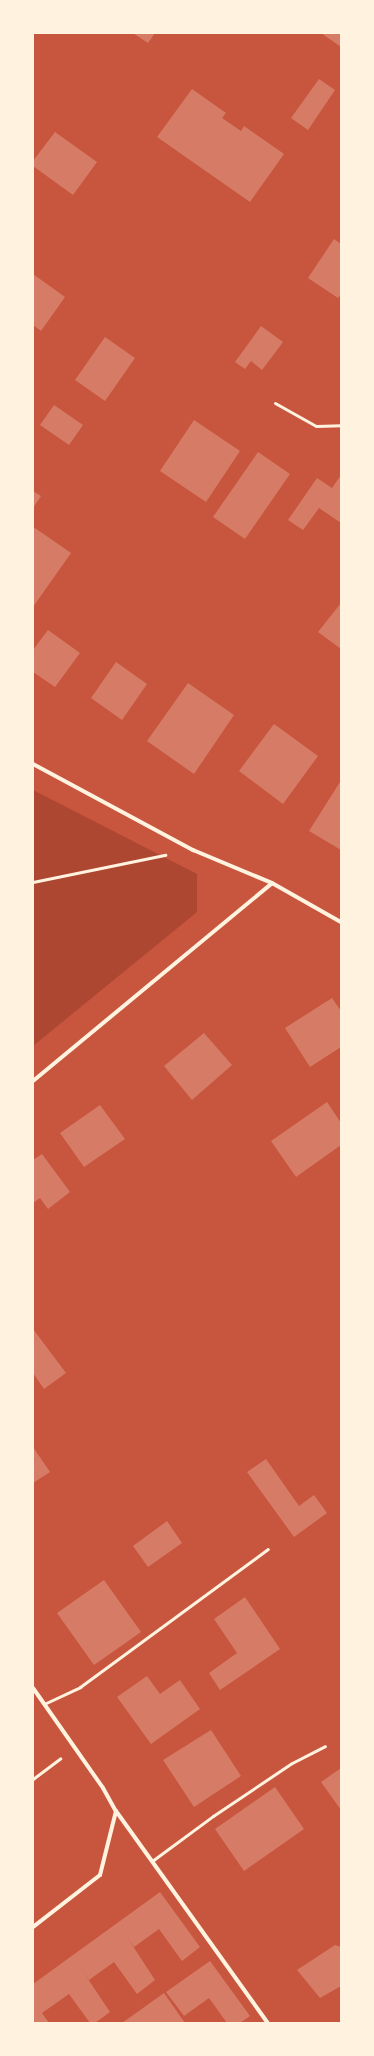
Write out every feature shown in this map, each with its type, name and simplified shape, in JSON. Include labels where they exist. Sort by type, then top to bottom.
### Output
[{"type":"street","points":[[33,764],[193,850],[272,883],[341,922]]},
{"type":"street","points":[[33,1081],[272,883]]},
{"type":"street","points":[[33,1688],[103,1788],[116,1811],[268,2023]]},
{"type":"street","points":[[33,1927],[100,1875],[116,1811]]},
{"type":"lane","points":[[275,403],[316,426],[341,425]]},
{"type":"lane","points":[[44,1704],[80,1687],[268,1549]]},
{"type":"lane","points":[[152,1861],[213,1816],[292,1763],[325,1746]]},
{"type":"path","points":[[33,882],[193,850]]},
{"type":"path","points":[[33,1779],[75,1748]]},
{"type":"shaded area","points":[[33,790],[197,874],[197,912],[33,1046]]},
{"type":"building","points":[[133,33],[155,33],[148,43]]},
{"type":"building","points":[[321,33],[341,33],[341,47]]},
{"type":"building","points":[[319,79],[335,90],[308,130],[291,118]]},
{"type":"building","points":[[192,89],[226,113],[222,118],[241,131],[244,126],[284,154],[250,202],[157,137]]},
{"type":"building","points":[[55,132],[97,162],[73,195],[33,166],[33,161]]},
{"type":"building","points":[[334,239],[341,244],[341,294],[338,298],[308,278]]},
{"type":"building","points":[[33,274],[65,297],[41,331],[33,325]]},
{"type":"building","points":[[261,326],[283,342],[262,370],[251,361],[245,369],[235,362]]},
{"type":"building","points":[[105,337],[135,358],[105,401],[75,380]]},
{"type":"building","points":[[54,405],[83,425],[69,445],[40,425]]},
{"type":"building","points":[[194,420],[240,451],[206,502],[160,471]]},
{"type":"building","points":[[258,452],[290,474],[245,539],[213,517]]},
{"type":"building","points":[[341,475],[341,523],[319,508],[303,530],[288,520],[317,478],[332,488]]},
{"type":"building","points":[[33,491],[41,496],[33,508]]},
{"type":"building","points":[[35,528],[71,553],[33,607],[33,530]]},
{"type":"building","points":[[341,603],[341,649],[318,632]]},
{"type":"building","points":[[48,630],[80,653],[55,687],[33,672],[33,650]]},
{"type":"building","points":[[116,662],[147,684],[122,720],[91,698]]},
{"type":"building","points":[[188,683],[234,715],[194,774],[147,741]]},
{"type":"building","points":[[274,724],[318,756],[283,804],[239,771]]},
{"type":"building","points":[[340,782],[341,783],[341,850],[309,831]]},
{"type":"building","points":[[332,998],[341,1011],[341,1047],[310,1067],[285,1028]]},
{"type":"building","points":[[204,1033],[232,1065],[192,1100],[164,1066]]},
{"type":"building","points":[[327,1102],[341,1123],[341,1145],[296,1177],[271,1141]]},
{"type":"building","points":[[100,1105],[125,1139],[84,1167],[60,1133]]},
{"type":"building","points":[[42,1154],[70,1192],[48,1209],[40,1198],[33,1203],[33,1160]]},
{"type":"building","points":[[33,1329],[66,1373],[44,1389],[33,1373]]},
{"type":"building","points":[[33,1447],[50,1472],[33,1483]]},
{"type":"building","points":[[266,1459],[299,1506],[314,1495],[327,1513],[294,1537],[247,1472]]},
{"type":"building","points":[[167,1521],[182,1543],[148,1567],[133,1546]]},
{"type":"building","points":[[104,1580],[141,1632],[94,1665],[57,1613]]},
{"type":"building","points":[[245,1597],[280,1649],[220,1690],[209,1673],[237,1653],[214,1619]]},
{"type":"building","points":[[147,1676],[160,1694],[180,1680],[200,1709],[151,1744],[117,1697]]},
{"type":"building","points":[[211,1730],[241,1776],[194,1807],[163,1760]]},
{"type":"building","points":[[341,1768],[341,1810],[321,1782]]},
{"type":"building","points":[[275,1787],[304,1829],[244,1871],[215,1829]]},
{"type":"building","points":[[160,1892],[200,1947],[182,1961],[159,1929],[134,1947],[127,1937],[155,1980],[137,1994],[114,1962],[89,1980],[80,1967],[110,2012],[95,2023],[90,2023],[69,1994],[42,2013],[49,2023],[33,2023],[33,1984]]},
{"type":"building","points":[[335,1945],[341,1947],[341,1986],[320,1998],[297,1970]]},
{"type":"building","points":[[210,1961],[250,2016],[240,2023],[227,2023],[209,1998],[184,2016],[166,1992]]},
{"type":"building","points":[[164,1993],[185,2023],[122,2023]]}]
